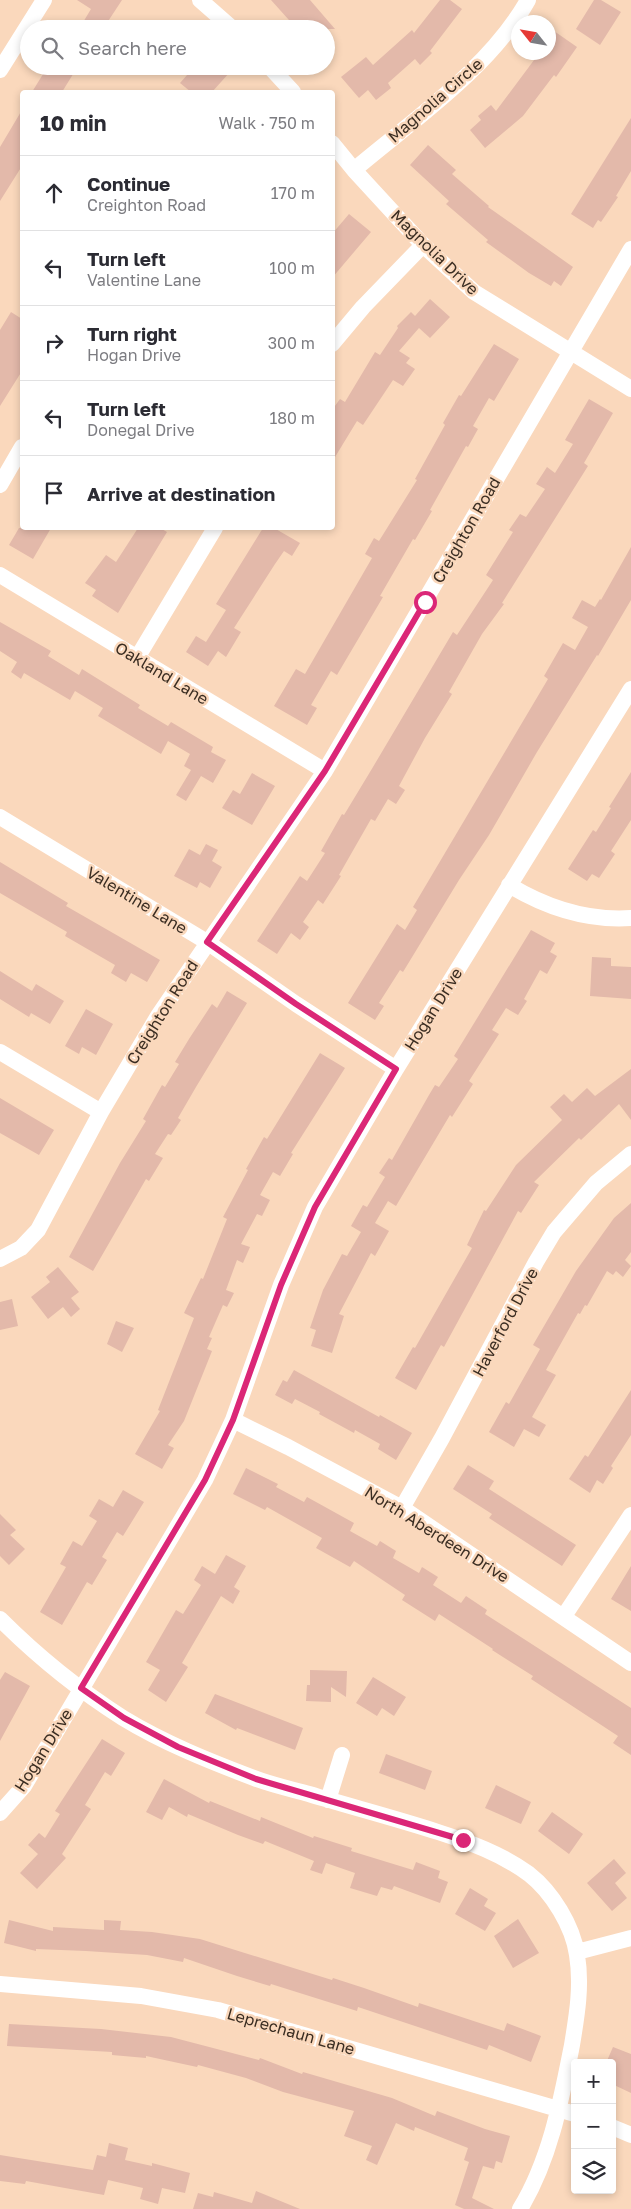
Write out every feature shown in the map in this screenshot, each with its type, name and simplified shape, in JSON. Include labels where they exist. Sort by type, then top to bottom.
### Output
[{"type":"street","points":[[31,20],[44,0]]},
{"type":"street","points":[[200,0],[223,20]]},
{"type":"street","name":"Magnolia Circle","points":[[354,170],[479,65],[520,14],[528,0]]},
{"type":"street","points":[[0,70],[20,38]]},
{"type":"street","points":[[277,75],[289,90]]},
{"type":"street","name":"Magnolia Drive","points":[[335,147],[423,245],[474,292],[631,389]]},
{"type":"street","points":[[335,340],[363,307],[423,245]]},
{"type":"street","name":"Creighton Road","points":[[1,1258],[21,1248],[38,1230],[101,1112],[158,1016],[325,771],[631,249]]},
{"type":"street","points":[[0,485],[20,450]]},
{"type":"street","points":[[137,658],[214,530]]},
{"type":"street","name":"Oakland Lane","points":[[0,575],[325,771]]},
{"type":"street","name":"Hogan Drive","points":[[0,1813],[24,1786],[176,1532],[205,1480],[233,1420],[281,1285],[315,1207],[396,1069],[631,689]]},
{"type":"street","name":"Valentine Lane","points":[[0,818],[207,942],[296,1004],[396,1069]]},
{"type":"street","points":[[509,885],[546,904],[574,914],[610,919],[631,918]]},
{"type":"street","points":[[0,1052],[101,1112]]},
{"type":"street","name":"Haverford Drive","points":[[402,1508],[554,1232],[596,1183],[631,1154]]},
{"type":"street","name":"North Aberdeen Drive","points":[[233,1420],[402,1508],[631,1663]]},
{"type":"street","points":[[564,1616],[631,1515]]},
{"type":"street","points":[[0,1619],[47,1662],[81,1688],[124,1718],[178,1747],[256,1779],[463,1840],[505,1859],[530,1875],[548,1893],[565,1920],[577,1952],[579,1973],[578,2010],[558,2109],[538,2173],[520,2209]]},
{"type":"street","points":[[328,1800],[342,1755]]},
{"type":"street","points":[[577,1952],[631,1938]]},
{"type":"street","name":"Leprechaun Lane","points":[[0,1984],[141,1996],[218,2010],[571,2113]]},
{"type":"street","points":[[616,2129],[631,2135]]},
{"type":"building","points":[[77,0],[122,0],[109,20],[84,20],[91,9]]},
{"type":"building","points":[[271,0],[310,0],[327,20],[289,20]]},
{"type":"building","points":[[440,0],[450,0],[462,9],[430,51],[432,53],[420,65],[415,59],[388,83],[391,88],[376,100],[368,90],[359,98],[341,77],[366,57],[373,65],[412,30],[414,33]]},
{"type":"building","points":[[594,0],[601,0],[621,12],[600,45],[576,29]]},
{"type":"building","points":[[556,32],[577,47],[556,77],[554,75],[523,116],[485,148],[470,130],[481,120],[478,116],[491,105],[496,111],[534,60],[556,60]]},
{"type":"building","points":[[42,75],[73,75],[63,90],[33,90]]},
{"type":"building","points":[[187,75],[227,75],[214,90],[189,90],[180,83]]},
{"type":"building","points":[[20,113],[20,169],[0,201],[0,147]]},
{"type":"building","points":[[631,118],[631,171],[616,196],[618,197],[601,222],[598,220],[593,228],[571,214]]},
{"type":"building","points":[[428,145],[456,170],[452,174],[488,207],[573,267],[561,286],[554,281],[551,286],[529,273],[486,242],[488,240],[446,204],[449,201],[410,165]]},
{"type":"building","points":[[349,214],[371,232],[335,274],[335,230]]},
{"type":"building","points":[[430,299],[450,317],[430,338],[419,328],[399,351],[410,358],[406,363],[415,369],[403,386],[393,380],[363,425],[357,421],[335,457],[335,406],[340,399],[345,402],[375,352],[380,355],[398,328],[397,326],[411,312],[415,316]]},
{"type":"building","points":[[11,312],[20,318],[20,374],[0,406],[0,330]]},
{"type":"building","points":[[494,344],[519,359],[494,401],[489,398],[473,426],[478,429],[468,447],[466,446],[415,540],[413,539],[380,596],[383,597],[337,675],[331,671],[311,705],[317,708],[307,725],[274,706],[296,669],[305,674],[372,558],[365,554],[374,538],[379,541],[417,480],[415,479],[445,425],[443,423],[459,395],[461,396]]},
{"type":"building","points":[[589,399],[613,413],[584,463],[588,466],[502,603],[504,604],[482,634],[449,692],[452,694],[399,786],[405,790],[396,804],[388,799],[375,821],[371,819],[339,875],[341,876],[323,904],[318,900],[303,922],[309,927],[300,940],[291,933],[277,954],[257,941],[300,876],[307,881],[325,853],[321,851],[342,814],[344,815],[453,632],[457,635],[493,580],[486,575],[513,532],[509,530],[520,514],[526,517],[545,489],[536,484],[547,467],[555,473],[573,444],[565,440]]},
{"type":"building","points":[[19,528],[20,530],[50,530],[33,559],[9,545]]},
{"type":"building","points":[[137,530],[164,530],[167,532],[118,613],[92,596],[96,590],[85,583],[106,555],[116,562]]},
{"type":"building","points":[[262,530],[277,530],[300,543],[292,556],[284,551],[275,564],[234,628],[241,632],[226,657],[218,651],[208,666],[186,652],[196,636],[206,642],[226,610],[216,604]]},
{"type":"building","points":[[631,547],[631,600],[537,752],[489,835],[403,972],[400,970],[379,1003],[384,1006],[375,1020],[348,1003],[397,924],[405,930],[417,910],[413,907],[548,679],[544,676],[563,643],[575,650],[588,627],[572,618],[582,600],[595,607],[601,600]]},
{"type":"building","points":[[0,622],[51,651],[48,656],[79,675],[82,669],[140,705],[138,708],[168,726],[171,722],[213,747],[211,752],[226,760],[213,783],[201,776],[186,801],[176,795],[191,770],[184,766],[190,754],[168,741],[161,754],[98,716],[103,708],[75,691],[70,700],[24,673],[21,679],[11,672],[17,662],[0,651]]},
{"type":"building","points":[[631,772],[631,820],[611,851],[615,854],[599,878],[592,874],[587,881],[568,869],[593,830],[596,832]]},
{"type":"building","points":[[252,773],[275,786],[252,825],[222,808],[233,790],[240,794]]},
{"type":"building","points":[[206,844],[218,850],[212,861],[222,867],[210,888],[200,882],[197,888],[174,876],[189,849],[200,855]]},
{"type":"building","points":[[0,862],[68,903],[66,906],[160,960],[147,982],[131,973],[126,982],[111,973],[115,965],[65,936],[67,932],[0,893]]},
{"type":"building","points":[[531,930],[555,943],[550,952],[557,956],[547,974],[540,970],[524,999],[527,1001],[518,1015],[506,1008],[492,1030],[499,1034],[469,1081],[473,1084],[452,1117],[450,1115],[396,1206],[388,1201],[375,1223],[389,1231],[375,1256],[371,1253],[339,1314],[344,1316],[332,1353],[311,1346],[316,1330],[310,1328],[323,1290],[342,1254],[347,1256],[361,1232],[351,1226],[363,1205],[367,1207],[385,1177],[379,1173],[389,1158],[392,1160],[435,1085],[439,1087],[458,1059],[454,1056]]},
{"type":"building","points":[[592,957],[611,958],[611,966],[631,967],[631,999],[590,996]]},
{"type":"building","points":[[0,971],[32,991],[36,984],[64,1001],[50,1024],[31,1013],[29,1017],[0,999]]},
{"type":"building","points":[[227,991],[247,1003],[178,1118],[181,1120],[171,1135],[168,1134],[155,1154],[163,1158],[149,1181],[146,1179],[93,1271],[69,1257],[120,1163],[146,1121],[143,1119],[162,1085],[165,1087],[179,1064],[175,1062],[212,1004],[217,1008]]},
{"type":"building","points":[[86,1009],[113,1024],[96,1055],[82,1047],[79,1054],[65,1046]]},
{"type":"building","points":[[320,1053],[345,1068],[291,1153],[293,1154],[280,1176],[273,1172],[260,1195],[270,1200],[262,1216],[257,1214],[241,1244],[250,1247],[243,1263],[237,1260],[226,1290],[234,1293],[227,1307],[223,1305],[209,1337],[212,1338],[207,1349],[212,1351],[184,1421],[168,1445],[174,1448],[162,1469],[135,1454],[160,1411],[158,1410],[194,1318],[184,1313],[201,1278],[203,1279],[227,1219],[223,1217],[248,1170],[246,1169],[264,1137],[267,1139]]},
{"type":"building","points":[[631,1069],[631,1120],[619,1104],[581,1140],[579,1138],[534,1182],[539,1185],[521,1213],[518,1211],[444,1347],[441,1345],[416,1390],[395,1378],[413,1347],[415,1348],[472,1248],[467,1245],[484,1210],[486,1211],[516,1165],[562,1120],[550,1107],[564,1094],[572,1102],[587,1088],[595,1096]]},
{"type":"building","points":[[0,1098],[54,1130],[39,1155],[0,1133]]},
{"type":"building","points":[[631,1203],[631,1252],[625,1260],[631,1266],[623,1277],[616,1271],[613,1275],[607,1271],[587,1306],[585,1305],[580,1314],[578,1313],[546,1370],[556,1375],[532,1417],[546,1425],[539,1437],[524,1429],[514,1447],[489,1432],[506,1402],[509,1404],[540,1349],[533,1345],[576,1271],[614,1218]]},
{"type":"building","points":[[58,1267],[79,1292],[71,1298],[80,1309],[71,1317],[63,1307],[48,1319],[31,1297],[50,1282],[46,1277]]},
{"type":"building","points":[[12,1299],[18,1326],[0,1330],[0,1302]]},
{"type":"building","points":[[116,1321],[134,1328],[122,1352],[107,1344]]},
{"type":"building","points":[[294,1370],[412,1433],[396,1460],[378,1449],[380,1444],[355,1430],[354,1433],[295,1399],[292,1404],[275,1395],[283,1380],[287,1382]]},
{"type":"building","points":[[631,1390],[631,1435],[611,1466],[613,1468],[603,1484],[597,1480],[590,1493],[569,1479],[585,1455],[588,1457]]},
{"type":"building","points":[[468,1465],[494,1481],[489,1489],[576,1545],[562,1566],[489,1518],[492,1514],[453,1489]]},
{"type":"building","points":[[246,1468],[278,1484],[276,1487],[304,1502],[307,1497],[354,1523],[350,1531],[377,1546],[380,1541],[396,1551],[393,1558],[419,1573],[422,1567],[438,1577],[433,1585],[461,1603],[466,1596],[487,1610],[485,1614],[631,1708],[631,1755],[613,1743],[618,1736],[531,1679],[533,1676],[493,1649],[439,1614],[435,1621],[402,1600],[405,1595],[354,1561],[350,1567],[316,1548],[322,1538],[267,1507],[265,1510],[233,1494]]},
{"type":"building","points":[[123,1490],[144,1502],[123,1536],[117,1532],[102,1557],[107,1560],[92,1585],[87,1582],[62,1625],[40,1612],[66,1567],[60,1564],[73,1541],[82,1546],[97,1521],[89,1516],[99,1499],[113,1507]]},
{"type":"building","points":[[0,1514],[16,1530],[10,1535],[25,1549],[9,1565],[0,1556]]},
{"type":"building","points":[[226,1555],[246,1566],[234,1587],[240,1591],[233,1604],[221,1596],[182,1663],[188,1667],[166,1702],[148,1690],[160,1670],[146,1662],[176,1610],[183,1614],[201,1585],[194,1580],[202,1566],[215,1574]]},
{"type":"building","points":[[631,1566],[631,1611],[611,1599]]},
{"type":"building","points":[[310,1670],[347,1671],[346,1697],[331,1687],[331,1702],[306,1701],[307,1685],[310,1685]]},
{"type":"building","points":[[5,1672],[30,1686],[0,1741],[0,1680]]},
{"type":"building","points":[[373,1677],[406,1697],[394,1716],[382,1708],[377,1716],[356,1703]]},
{"type":"building","points":[[215,1694],[303,1728],[295,1750],[237,1728],[236,1730],[205,1713]]},
{"type":"building","points":[[102,1739],[125,1753],[111,1776],[105,1772],[85,1805],[91,1809],[62,1854],[66,1858],[37,1889],[20,1873],[38,1854],[28,1845],[39,1833],[45,1838],[60,1814],[55,1811]]},
{"type":"building","points":[[386,1754],[432,1771],[425,1790],[379,1773]]},
{"type":"building","points":[[164,1779],[209,1803],[210,1801],[260,1821],[261,1817],[313,1838],[314,1836],[352,1848],[351,1851],[413,1870],[416,1862],[440,1871],[438,1878],[448,1882],[440,1903],[394,1886],[392,1890],[381,1887],[377,1896],[350,1888],[355,1873],[326,1863],[322,1874],[310,1870],[314,1861],[265,1841],[263,1844],[238,1835],[188,1814],[187,1817],[169,1807],[162,1820],[146,1812]]},
{"type":"building","points":[[496,1785],[531,1802],[521,1824],[485,1808]]},
{"type":"building","points":[[552,1812],[583,1834],[569,1854],[538,1831]]},
{"type":"building","points":[[614,1859],[626,1873],[615,1883],[627,1898],[612,1911],[587,1883]]},
{"type":"building","points":[[470,1888],[488,1899],[484,1906],[496,1913],[485,1931],[455,1914]]},
{"type":"building","points":[[518,1919],[539,1953],[513,1968],[494,1936]]},
{"type":"building","points":[[9,1920],[53,1931],[53,1927],[104,1930],[104,1920],[121,1921],[120,1930],[152,1932],[200,1939],[332,1980],[333,1978],[418,2007],[419,2003],[504,2031],[507,2023],[541,2036],[531,2062],[489,2045],[487,2050],[358,2007],[357,2011],[271,1984],[270,1986],[237,1976],[184,1958],[183,1962],[147,1955],[36,1949],[36,1951],[4,1943]]},
{"type":"building","points":[[9,2024],[101,2029],[171,2037],[259,2060],[260,2058],[302,2074],[303,2072],[392,2098],[435,2116],[437,2111],[510,2136],[502,2163],[496,2161],[494,2169],[483,2166],[472,2198],[494,2209],[464,2209],[455,2205],[469,2162],[464,2160],[468,2148],[415,2127],[414,2131],[396,2123],[377,2165],[366,2160],[372,2146],[344,2136],[354,2111],[283,2092],[246,2078],[198,2065],[197,2067],[146,2056],[146,2058],[112,2055],[112,2052],[7,2046]]},
{"type":"building","points":[[613,2047],[631,2054],[631,2093],[616,2086],[616,2059],[608,2059]]},
{"type":"building","points":[[109,2143],[128,2148],[125,2160],[152,2166],[152,2163],[190,2173],[185,2193],[162,2188],[158,2204],[140,2199],[143,2188],[108,2180],[104,2195],[26,2181],[25,2184],[0,2181],[0,2155],[93,2170],[97,2155],[106,2157]]},
{"type":"building","points":[[256,2191],[300,2209],[193,2209],[198,2193],[213,2197],[214,2192],[252,2203]]},
{"type":"route","points":[[425,602],[325,771],[207,942],[296,1004],[396,1069],[315,1207],[281,1285],[233,1420],[205,1480],[176,1532],[81,1688],[124,1718],[178,1747],[256,1779],[463,1840]]}]
